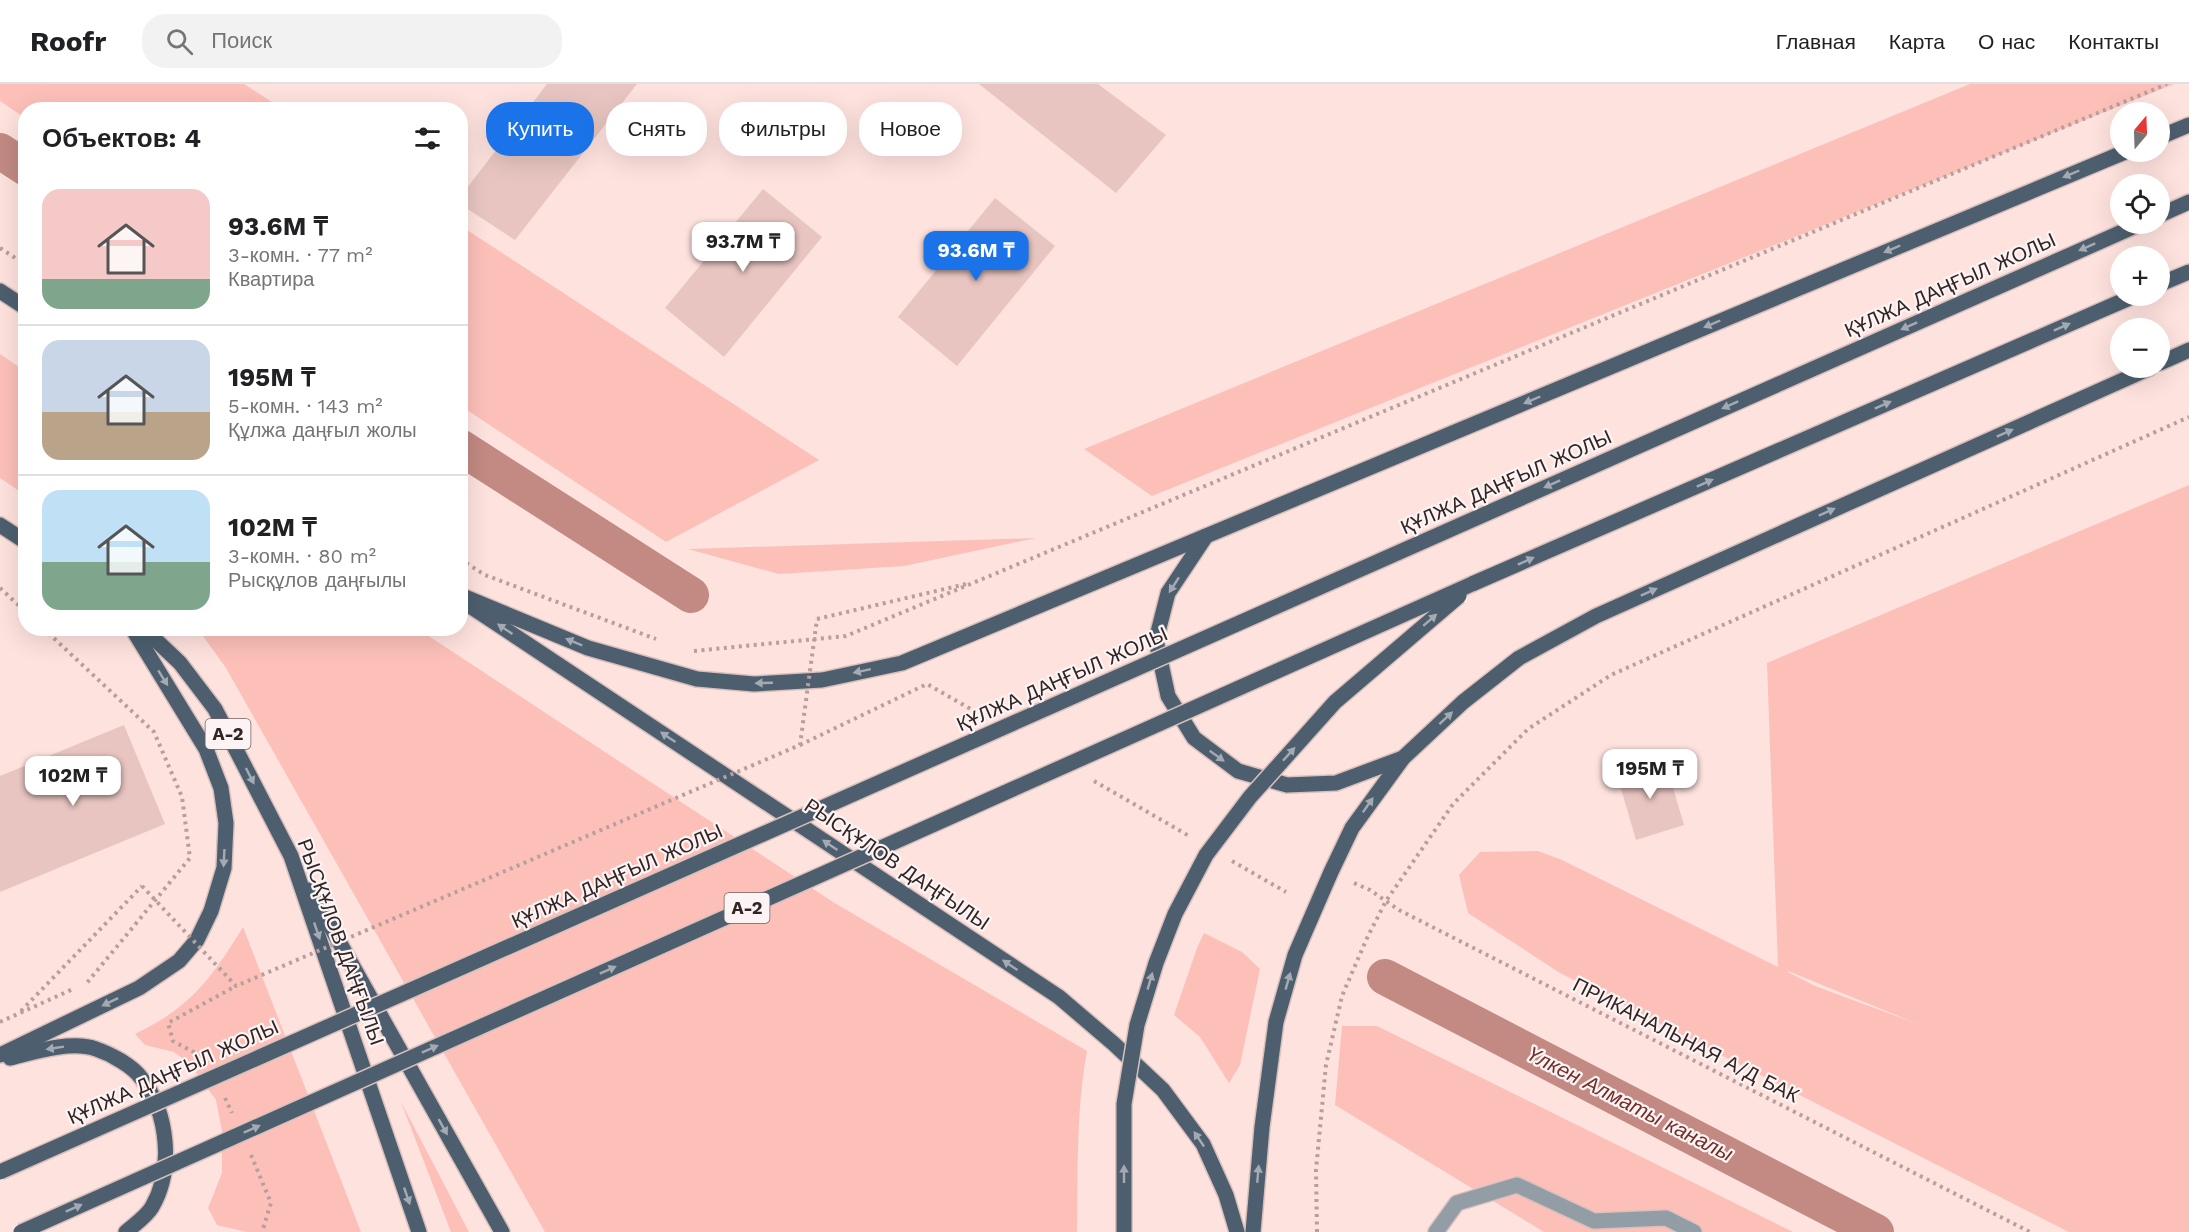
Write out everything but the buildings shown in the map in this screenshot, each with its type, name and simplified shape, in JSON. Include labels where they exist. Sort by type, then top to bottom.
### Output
[{"type":"main road","points":[[2170,133],[2189,125]]},
{"type":"main road","points":[[468,598],[588,648],[697,679],[754,684],[822,680],[902,663],[2110,158]]},
{"type":"main road","points":[[2170,211],[2189,202]]},
{"type":"main road","name":"ҚҰЛЖА ДАҢҒЫЛ ЖОЛЫ","points":[[0,1172],[2117,234]]},
{"type":"main road","points":[[2170,280],[2189,272]]},
{"type":"main road","points":[[0,291],[18,303]]},
{"type":"main road","points":[[1124,1232],[1124,1104],[1137,1025],[1167,934],[1206,855],[1250,797],[1335,702],[1472,584],[2111,306]]},
{"type":"main road","points":[[2170,359],[2189,350]]},
{"type":"main road","points":[[1253,1232],[1262,1127],[1276,1022],[1295,955],[1352,828],[1403,758],[1463,702],[1519,658],[1596,616],[2128,378]]},
{"type":"main road","points":[[0,525],[18,537]]},
{"type":"main road","points":[[1206,536],[1168,593],[1156,640],[1168,696],[1194,738],[1238,771],[1287,785],[1336,783],[1403,758]]},
{"type":"main road","name":"A-2","points":[[21,1232],[1472,584]]},
{"type":"main road","name":"РЫСҚҰЛОВ ДАҢҒЫЛЫ","points":[[468,604],[1059,997],[1163,1090],[1203,1144],[1226,1195],[1237,1232]]},
{"type":"main road","points":[[0,1055],[140,988],[179,961],[197,940],[211,911],[224,868],[226,823],[221,788],[206,749],[137,636]]},
{"type":"main road","name":"РЫСҚҰЛОВ ДАҢҒЫЛЫ","points":[[151,636],[180,663],[215,709],[291,856],[419,1232]]},
{"type":"main road","points":[[291,856],[502,1232]]},
{"type":"main road","points":[[0,1060],[67,1046],[95,1048],[118,1060],[141,1077],[155,1100],[164,1129],[166,1156],[163,1180],[152,1208],[126,1232]]},
{"type":"lane","points":[[1436,1232],[1457,1203],[1517,1185],[1594,1221],[1666,1218],[1694,1232]]},
{"type":"path","points":[[691,652],[846,636],[2167,84]]},
{"type":"path","points":[[0,248],[18,260]]},
{"type":"path","points":[[1317,1232],[1316,1170],[1326,1065],[1342,996],[1386,901],[1453,804],[1528,729],[1611,675],[2189,417]]},
{"type":"path","points":[[468,564],[485,576],[659,640]]},
{"type":"path","points":[[800,745],[817,619],[980,580]]},
{"type":"path","points":[[0,588],[18,605]]},
{"type":"path","points":[[0,1022],[88,983],[190,858],[182,796],[154,732],[52,636]]},
{"type":"path","points":[[168,1023],[236,987],[800,745],[903,694]]},
{"type":"path","name":"ПРИКАНАЛЬНАЯ А/Д БАК","points":[[1331,872],[1370,890],[1430,926],[2030,1232]]},
{"type":"path","points":[[19,1013],[142,886],[236,987]]},
{"type":"shaded area","points":[[0,84],[244,84],[272,102],[18,102],[18,113],[0,101]]},
{"type":"shaded area","points":[[1970,84],[2174,84],[2129,102],[2110,102],[2110,110],[1152,496],[1084,449]]},
{"type":"shaded area","points":[[468,231],[819,460],[666,542],[468,411]]},
{"type":"shaded area","points":[[0,354],[18,366],[18,490],[0,478]]},
{"type":"shaded area","points":[[2189,485],[2189,1232],[2069,1232],[1560,973],[1468,913],[1459,875],[1480,852],[1538,851],[1562,860],[1778,967],[1767,663]],"holes":[[[1788,971],[1918,1024],[1815,986]]]},
{"type":"shaded area","points":[[1036,538],[904,566],[779,574],[688,549]]},
{"type":"shaded area","points":[[203,636],[429,636],[833,902],[1087,1051],[1079,1118],[1077,1232],[545,1232],[226,668]]},
{"type":"shaded area","points":[[243,927],[361,1232],[247,1232],[217,1225],[208,1208],[222,1173],[222,1131],[216,1100],[189,1063],[174,1052],[145,1045],[135,1034],[171,1013],[198,990],[210,977]]},
{"type":"shaded area","points":[[1204,933],[1242,952],[1260,969],[1240,1065],[1229,1083],[1200,1037],[1174,1015]]},
{"type":"shaded area","points":[[1342,1026],[1377,1026],[1793,1232],[1544,1232],[1335,1105]]},
{"type":"shaded area","points":[[401,1102],[469,1232],[451,1232]]},
{"type":"waterway","name":"Үлкен Алматы каналы","points":[[0,151],[18,163]]},
{"type":"waterway","name":"Үлкен Алматы каналы","points":[[468,452],[691,595]]},
{"type":"waterway","name":"Үлкен Алматы каналы","points":[[1385,977],[1876,1232]]}]
